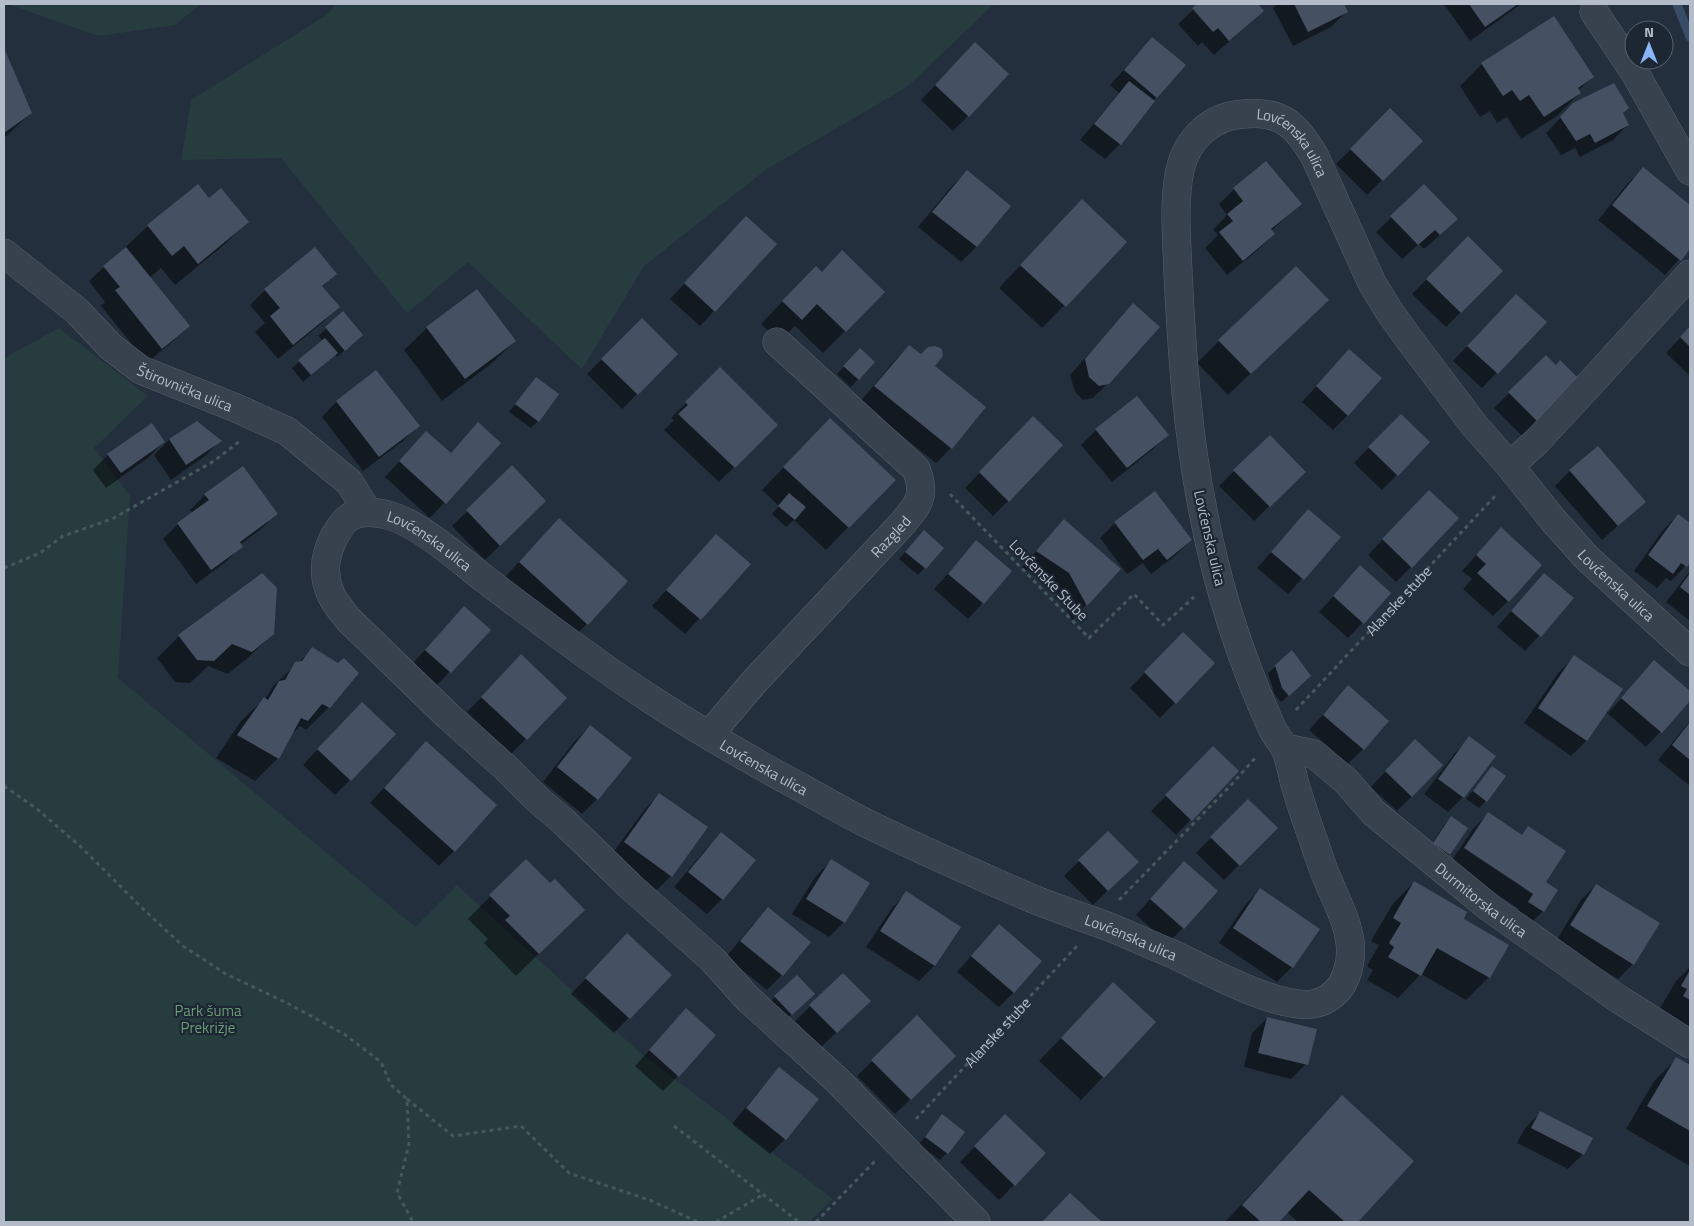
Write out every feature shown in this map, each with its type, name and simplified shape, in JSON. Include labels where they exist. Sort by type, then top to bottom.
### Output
[{"type":"street","points":[[1594,12],[1635,73],[1690,171]]},
{"type":"street","name":"Lovćenska ulica","points":[[976,1222],[837,1080],[747,998],[712,960],[448,716],[349,620],[328,589],[325,574],[325,561],[330,545],[348,517],[368,512],[391,516],[411,525],[652,700],[756,764],[858,819],[1033,899],[1172,954],[1230,982],[1295,1004],[1315,1004],[1327,1000],[1344,981],[1351,947],[1348,933],[1299,799],[1285,748],[1275,736],[1256,690],[1226,604],[1203,513],[1188,420],[1181,332],[1177,217],[1180,170],[1186,154],[1204,128],[1219,119],[1242,114],[1268,114],[1294,126],[1304,138],[1315,157],[1372,283],[1388,311],[1474,425],[1510,466],[1552,520],[1587,558],[1690,652]]},
{"type":"street","name":"Štirovnička ulica","points":[[4,253],[77,311],[111,347],[141,370],[236,408],[287,431],[349,482],[368,512]]},
{"type":"street","points":[[1510,466],[1564,413],[1690,274]]},
{"type":"street","points":[[777,342],[916,469],[922,491]]},
{"type":"street","name":"Razgled","points":[[709,735],[754,682],[917,507],[922,491]]},
{"type":"street","name":"Durmitorska ulica","points":[[1285,748],[1314,754],[1346,781],[1374,813],[1490,908],[1610,993],[1690,1044]]},
{"type":"path","points":[[4,568],[40,553],[63,536],[112,519],[214,461],[266,422]]},
{"type":"path","name":"Lovćenske Stube","points":[[922,491],[950,494],[1089,638],[1134,594],[1163,624],[1218,575]]},
{"type":"path","name":"Alanske stube","points":[[1295,712],[1499,492]]},
{"type":"path","points":[[1113,907],[1258,755]]},
{"type":"path","points":[[4,786],[37,809],[81,847],[183,946],[226,974],[287,1003],[344,1034],[381,1062],[391,1085],[452,1136],[521,1126],[569,1173],[652,1201],[698,1222]]},
{"type":"path","name":"Alanske stube","points":[[911,1124],[1082,940]]},
{"type":"path","points":[[408,1099],[408,1144],[397,1193],[413,1222]]},
{"type":"path","points":[[674,1126],[799,1222]]},
{"type":"path","points":[[816,1222],[881,1154]]},
{"type":"path","points":[[716,1222],[764,1194]]},
{"type":"green space","points":[[8,4],[201,4],[175,25],[98,36]]},
{"type":"green space","points":[[336,4],[994,4],[907,87],[767,169],[644,266],[582,369],[468,262],[407,313],[281,158],[181,160],[191,100],[328,14]]},
{"type":"green space","name":"Park šuma Prekrižje","points":[[59,328],[148,396],[94,448],[130,496],[118,678],[415,927],[457,885],[638,1051],[833,1199],[809,1222],[4,1222],[4,358]]},
{"type":"building","points":[[1197,4],[1258,4],[1264,11],[1229,41],[1218,28],[1213,32],[1192,8]]},
{"type":"building","points":[[1294,4],[1344,4],[1348,12],[1308,32]]},
{"type":"building","points":[[1469,4],[1518,4],[1485,27]]},
{"type":"building","points":[[1554,16],[1594,77],[1578,88],[1581,93],[1544,117],[1529,95],[1520,101],[1512,90],[1503,96],[1481,63]]},
{"type":"building","points":[[1152,37],[1186,65],[1157,98],[1124,70]]},
{"type":"building","points":[[975,42],[1009,74],[969,117],[935,85]]},
{"type":"building","points":[[4,48],[32,113],[4,133]]},
{"type":"building","points":[[1129,81],[1155,101],[1121,145],[1094,124]]},
{"type":"building","points":[[1614,83],[1629,108],[1623,113],[1629,125],[1595,143],[1590,134],[1576,141],[1560,117],[1573,103]]},
{"type":"building","points":[[1390,108],[1423,141],[1383,181],[1350,149]]},
{"type":"building","points":[[1266,161],[1302,204],[1271,229],[1275,234],[1243,261],[1219,232],[1233,221],[1227,214],[1243,201],[1233,188]]},
{"type":"building","points":[[1643,167],[1690,205],[1690,249],[1681,261],[1612,205]]},
{"type":"building","points":[[967,170],[1011,206],[977,247],[932,212]]},
{"type":"building","points":[[198,184],[209,198],[221,188],[249,222],[198,264],[184,246],[172,256],[147,225]]},
{"type":"building","points":[[1424,184],[1458,219],[1440,235],[1435,230],[1418,245],[1390,216]]},
{"type":"building","points":[[1082,199],[1127,242],[1066,307],[1020,265]]},
{"type":"building","points":[[746,216],[777,244],[715,312],[684,283]]},
{"type":"building","points":[[1468,236],[1503,271],[1461,313],[1426,279]]},
{"type":"building","points":[[126,247],[190,326],[162,349],[115,290],[120,287],[103,266]]},
{"type":"building","points":[[315,247],[337,274],[322,286],[340,307],[293,345],[270,316],[280,308],[264,289]]},
{"type":"building","points":[[842,250],[885,292],[846,332],[817,304],[802,320],[782,301],[816,266],[822,272]]},
{"type":"building","points":[[1296,266],[1329,300],[1251,374],[1218,340]]},
{"type":"building","points":[[477,289],[516,341],[465,379],[426,327]]},
{"type":"building","points":[[1516,294],[1547,322],[1498,374],[1467,346]]},
{"type":"building","points":[[1133,303],[1160,327],[1109,384],[1099,386],[1089,377],[1085,359]]},
{"type":"building","points":[[343,311],[363,335],[345,351],[325,327]]},
{"type":"building","points":[[642,318],[678,354],[638,395],[601,359]]},
{"type":"building","points":[[1690,326],[1690,347],[1680,337]]},
{"type":"building","points":[[325,338],[338,353],[311,375],[298,360]]},
{"type":"building","points":[[909,345],[921,354],[928,347],[935,346],[942,349],[943,356],[935,366],[986,407],[952,449],[874,386]]},
{"type":"building","points":[[860,348],[875,362],[859,380],[843,366]]},
{"type":"building","points":[[1349,349],[1382,378],[1348,416],[1316,386]]},
{"type":"building","points":[[1546,355],[1556,365],[1560,360],[1579,379],[1542,426],[1508,392]]},
{"type":"building","points":[[720,367],[778,425],[735,468],[678,414],[688,405],[685,402]]},
{"type":"building","points":[[376,370],[420,426],[379,457],[336,401]]},
{"type":"building","points":[[536,377],[559,394],[539,422],[515,404]]},
{"type":"building","points":[[1137,396],[1169,435],[1127,468],[1095,429]]},
{"type":"building","points":[[1401,414],[1430,442],[1398,476],[1368,447]]},
{"type":"building","points":[[1033,416],[1063,445],[1009,502],[979,472]]},
{"type":"building","points":[[830,418],[896,480],[849,528],[783,467]]},
{"type":"building","points":[[197,421],[222,441],[186,465],[169,439]]},
{"type":"building","points":[[478,422],[501,443],[446,504],[399,461],[426,431],[451,453]]},
{"type":"building","points":[[152,423],[165,442],[121,473],[107,454]]},
{"type":"building","points":[[1270,435],[1306,472],[1270,507],[1233,470]]},
{"type":"building","points":[[1598,446],[1646,502],[1618,526],[1569,470]]},
{"type":"building","points":[[512,465],[546,501],[500,546],[466,510]]},
{"type":"building","points":[[243,466],[278,514],[240,542],[243,547],[211,570],[177,523],[209,500],[204,494]]},
{"type":"building","points":[[1429,490],[1459,518],[1412,568],[1382,539]]},
{"type":"building","points":[[1155,491],[1192,540],[1167,560],[1158,549],[1143,560],[1114,522]]},
{"type":"building","points":[[789,493],[806,507],[795,520],[778,506]]},
{"type":"building","points":[[1308,509],[1341,537],[1304,580],[1271,552]]},
{"type":"building","points":[[1678,514],[1690,523],[1690,563],[1687,567],[1681,563],[1673,574],[1648,555]]},
{"type":"building","points":[[559,518],[628,581],[588,625],[519,562]]},
{"type":"building","points":[[1064,519],[1121,569],[1087,606],[1069,573],[1036,551]]},
{"type":"building","points":[[1501,527],[1542,565],[1509,602],[1477,573],[1486,564],[1476,555]]},
{"type":"building","points":[[924,530],[944,548],[926,569],[905,552]]},
{"type":"building","points":[[716,534],[751,564],[701,620],[666,590]]},
{"type":"building","points":[[976,540],[1012,571],[984,604],[948,574]]},
{"type":"building","points":[[1360,565],[1391,593],[1364,624],[1333,596]]},
{"type":"building","points":[[262,573],[277,588],[274,634],[252,652],[232,644],[214,661],[197,660],[178,635]]},
{"type":"building","points":[[1544,573],[1574,598],[1541,637],[1511,611]]},
{"type":"building","points":[[1690,573],[1690,595],[1680,587]]},
{"type":"building","points":[[464,606],[491,630],[451,673],[425,650]]},
{"type":"building","points":[[1183,632],[1215,663],[1176,704],[1144,672]]},
{"type":"building","points":[[312,647],[338,663],[344,658],[359,673],[330,708],[322,704],[308,721],[301,718],[279,759],[237,735],[264,697],[268,700],[279,681],[285,680],[295,662],[302,661]]},
{"type":"building","points":[[1292,650],[1311,676],[1289,696],[1282,688],[1275,665]]},
{"type":"building","points":[[521,654],[567,698],[527,740],[481,697]]},
{"type":"building","points":[[1574,655],[1623,689],[1587,741],[1538,708]]},
{"type":"building","points":[[1654,660],[1690,691],[1690,701],[1662,733],[1621,698]]},
{"type":"building","points":[[1348,685],[1389,721],[1364,750],[1323,715]]},
{"type":"building","points":[[362,702],[396,734],[351,781],[317,749]]},
{"type":"building","points":[[1690,722],[1690,760],[1672,745]]},
{"type":"building","points":[[590,725],[632,758],[598,800],[557,767]]},
{"type":"building","points":[[1469,736],[1496,756],[1464,798],[1438,779]]},
{"type":"building","points":[[1415,739],[1443,765],[1412,797],[1385,771]]},
{"type":"building","points":[[426,741],[497,805],[455,852],[384,788]]},
{"type":"building","points":[[1213,746],[1239,771],[1192,821],[1165,795]]},
{"type":"building","points":[[1492,766],[1506,776],[1487,802],[1473,791]]},
{"type":"building","points":[[659,793],[708,827],[672,877],[624,842]]},
{"type":"building","points":[[1248,799],[1278,828],[1240,866],[1210,837]]},
{"type":"building","points":[[1488,812],[1522,835],[1528,826],[1566,851],[1546,882],[1558,890],[1544,912],[1528,902],[1533,894],[1464,848]]},
{"type":"building","points":[[1451,816],[1468,828],[1450,855],[1433,843]]},
{"type":"building","points":[[1108,831],[1139,862],[1108,891],[1078,860]]},
{"type":"building","points":[[721,832],[756,860],[723,900],[688,872]]},
{"type":"building","points":[[526,859],[550,883],[555,879],[585,910],[539,954],[505,920],[510,916],[489,895]]},
{"type":"building","points":[[831,859],[870,883],[845,923],[806,899]]},
{"type":"building","points":[[1184,861],[1218,891],[1184,929],[1150,899]]},
{"type":"building","points":[[1414,881],[1467,912],[1464,919],[1509,945],[1490,978],[1437,948],[1421,976],[1388,957],[1394,947],[1389,943],[1401,923],[1393,918]]},
{"type":"building","points":[[1596,884],[1660,923],[1634,965],[1570,925]]},
{"type":"building","points":[[1260,888],[1320,929],[1293,968],[1233,928]]},
{"type":"building","points":[[906,891],[961,927],[935,966],[880,931]]},
{"type":"building","points":[[768,907],[811,942],[783,976],[740,941]]},
{"type":"building","points":[[999,924],[1042,961],[1014,993],[971,956]]},
{"type":"building","points":[[627,933],[672,975],[630,1019],[585,978]]},
{"type":"building","points":[[1690,970],[1690,1000],[1683,996],[1687,989],[1681,986]]},
{"type":"building","points":[[843,973],[871,1001],[837,1033],[809,1005]]},
{"type":"building","points":[[797,975],[815,994],[792,1015],[774,996]]},
{"type":"building","points":[[1113,982],[1156,1022],[1104,1078],[1061,1038]]},
{"type":"building","points":[[686,1008],[716,1035],[679,1077],[649,1050]]},
{"type":"building","points":[[917,1015],[956,1056],[911,1100],[871,1060]]},
{"type":"building","points":[[1267,1017],[1317,1029],[1308,1065],[1258,1053]]},
{"type":"building","points":[[1676,1057],[1690,1065],[1690,1131],[1647,1106]]},
{"type":"building","points":[[779,1067],[819,1099],[786,1140],[746,1108]]},
{"type":"building","points":[[1342,1095],[1414,1161],[1358,1222],[1345,1222],[1309,1190],[1279,1222],[1261,1222],[1242,1205]]},
{"type":"building","points":[[1540,1111],[1593,1138],[1584,1155],[1531,1128]]},
{"type":"building","points":[[942,1114],[965,1132],[948,1154],[925,1137]]},
{"type":"building","points":[[1005,1114],[1046,1153],[1015,1186],[974,1146]]},
{"type":"building","points":[[1070,1193],[1102,1222],[1042,1222]]},
{"type":"waterway","points":[[1677,4],[1690,37]]}]
